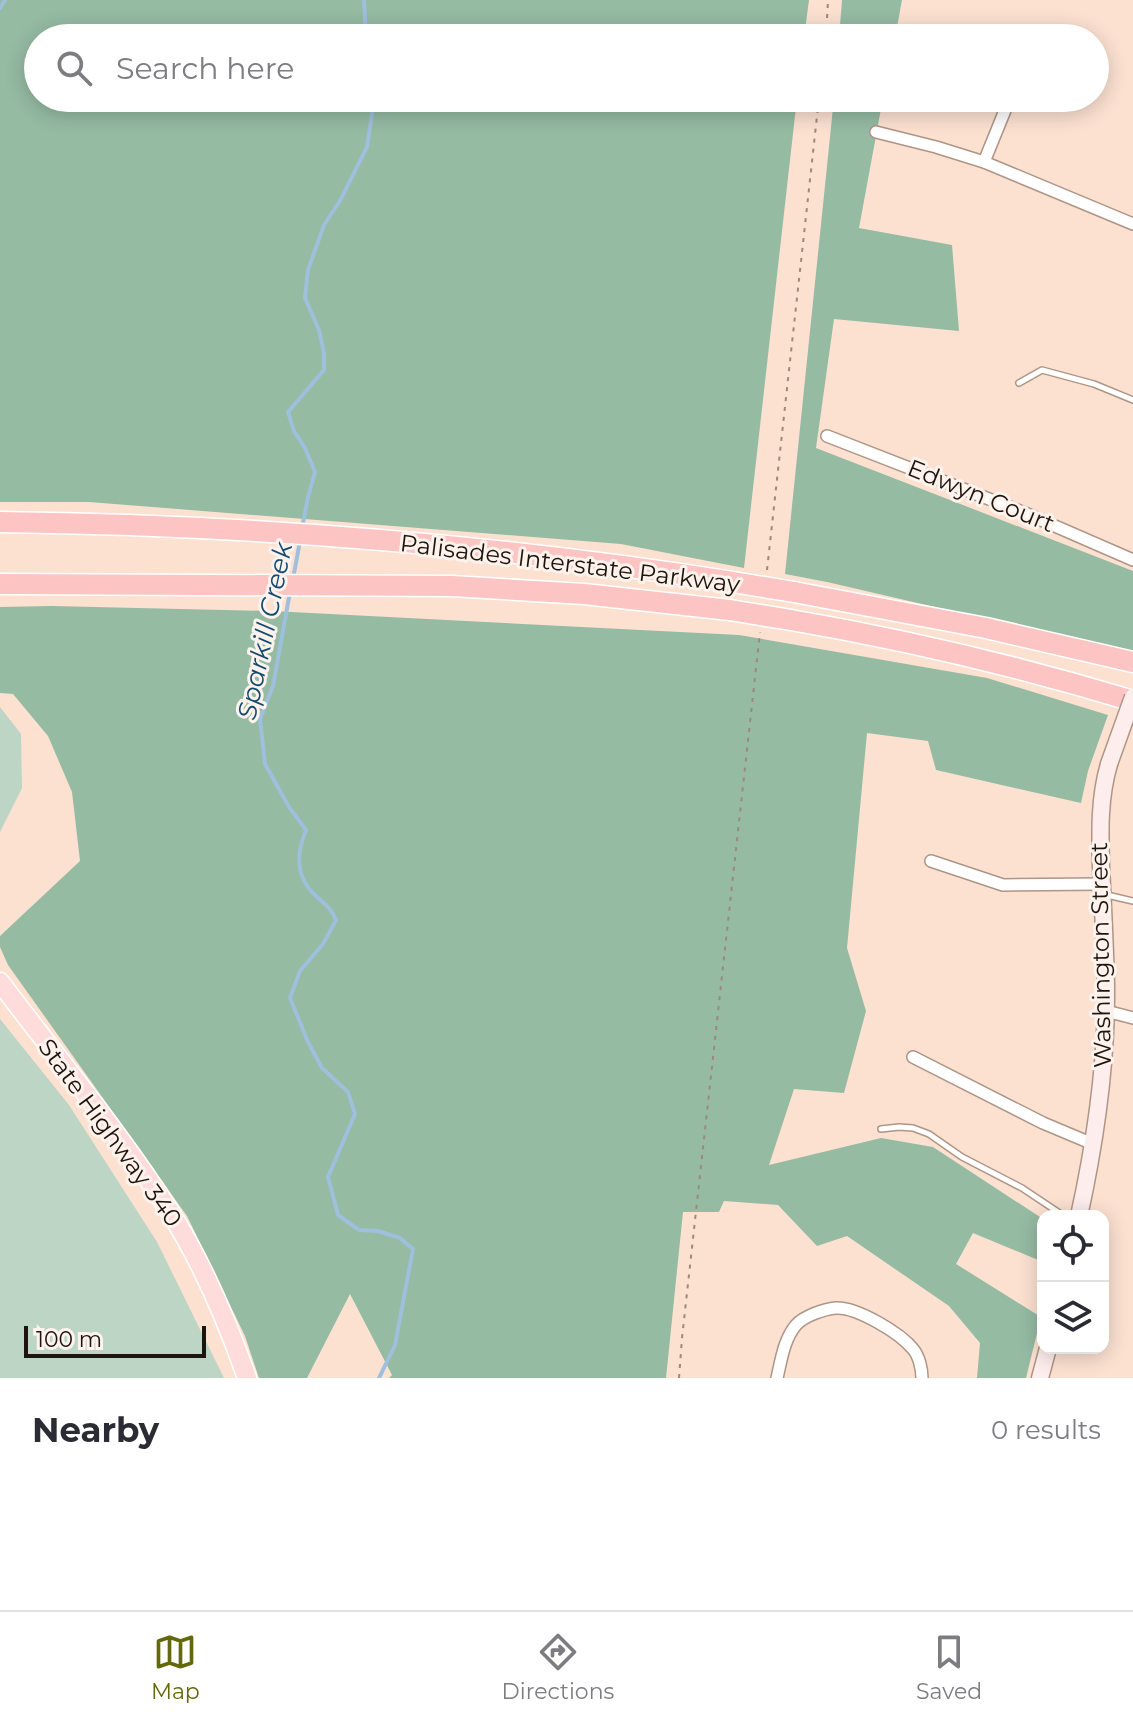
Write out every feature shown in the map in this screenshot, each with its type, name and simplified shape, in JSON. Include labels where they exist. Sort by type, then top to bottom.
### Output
[{"type":"highway","name":"Palisades Interstate Parkway","points":[[0,522],[170,527],[348,538],[584,561],[794,592],[986,628],[1133,662]]},
{"type":"highway","name":"Palisades Interstate Parkway","points":[[0,584],[452,586],[584,594],[730,610],[888,638],[1133,699]]},
{"type":"main road","name":"Washington Street","points":[[1080,1210],[1104,1064],[1106,1011],[1101,805],[1109,764],[1133,699]]},
{"type":"main road","name":"State Highway 340","points":[[0,982],[171,1214],[203,1270],[247,1378]]},
{"type":"main road","points":[[1040,1378],[1046,1354]]},
{"type":"street","points":[[984,162],[1004,112]]},
{"type":"street","points":[[876,132],[984,162],[1133,224]]},
{"type":"street","name":"Edwyn Court","points":[[827,436],[1025,513],[1133,560]]},
{"type":"street","points":[[931,861],[1003,885],[1102,889]]},
{"type":"street","points":[[1106,1011],[1133,1018]]},
{"type":"street","points":[[913,1057],[1043,1123],[1093,1144]]},
{"type":"street","points":[[777,1378],[785,1345],[796,1324],[815,1314],[838,1308],[860,1313],[895,1333],[915,1350],[922,1378]]},
{"type":"lane","points":[[1019,383],[1042,370],[1094,384],[1133,400]]},
{"type":"lane","points":[[1102,889],[1133,901]]},
{"type":"lane","points":[[881,1129],[913,1128],[929,1134],[962,1157],[1022,1188],[1055,1210]]},
{"type":"path","points":[[827,24],[828,0]]},
{"type":"path","points":[[767,571],[817,112]]},
{"type":"path","points":[[679,1378],[760,633]]},
{"type":"green space","points":[[0,0],[809,0],[806,24],[24,24],[24,112],[795,112],[744,568],[621,544],[89,502],[0,502]]},
{"type":"green space","points":[[842,0],[902,0],[898,24],[840,24]]},
{"type":"green space","points":[[833,112],[880,112],[859,228],[952,245],[959,331],[834,319],[816,448],[1133,571],[1133,653],[785,574]]},
{"type":"green space","points":[[0,607],[272,611],[739,635],[987,678],[1108,715],[1088,771],[1081,803],[936,770],[928,741],[867,733],[847,948],[866,1011],[844,1093],[794,1089],[769,1165],[881,1138],[933,1147],[1037,1215],[1037,1260],[973,1233],[956,1264],[1037,1315],[1037,1333],[1026,1378],[977,1378],[980,1343],[949,1306],[847,1236],[817,1246],[778,1205],[724,1201],[719,1212],[683,1212],[666,1378],[389,1378],[392,1375],[350,1294],[307,1378],[259,1378],[245,1336],[187,1216],[8,965],[0,947],[0,936],[80,861],[72,792],[48,736],[13,694],[0,693]]},
{"type":"green space","points":[[0,707],[21,734],[22,788],[0,832]]},
{"type":"green space","points":[[0,1019],[69,1105],[157,1242],[224,1378],[0,1378]]},
{"type":"waterway","points":[[0,8],[5,0]]},
{"type":"waterway","name":"Sparkill Creek","points":[[364,0],[365,24]]},
{"type":"waterway","name":"Sparkill Creek","points":[[302,528],[315,472],[288,412],[324,370],[319,330],[305,298],[308,270],[324,225],[367,147],[372,112]]},
{"type":"waterway","name":"Sparkill Creek","points":[[293,579],[300,541]]},
{"type":"waterway","name":"Sparkill Creek","points":[[290,592],[273,686],[260,719],[265,764],[306,830],[299,856],[304,881],[336,920],[323,944],[300,971],[290,998],[322,1068],[348,1092],[355,1114],[328,1177],[338,1215],[359,1230],[378,1231],[400,1238],[413,1249],[395,1345],[379,1378]]}]
